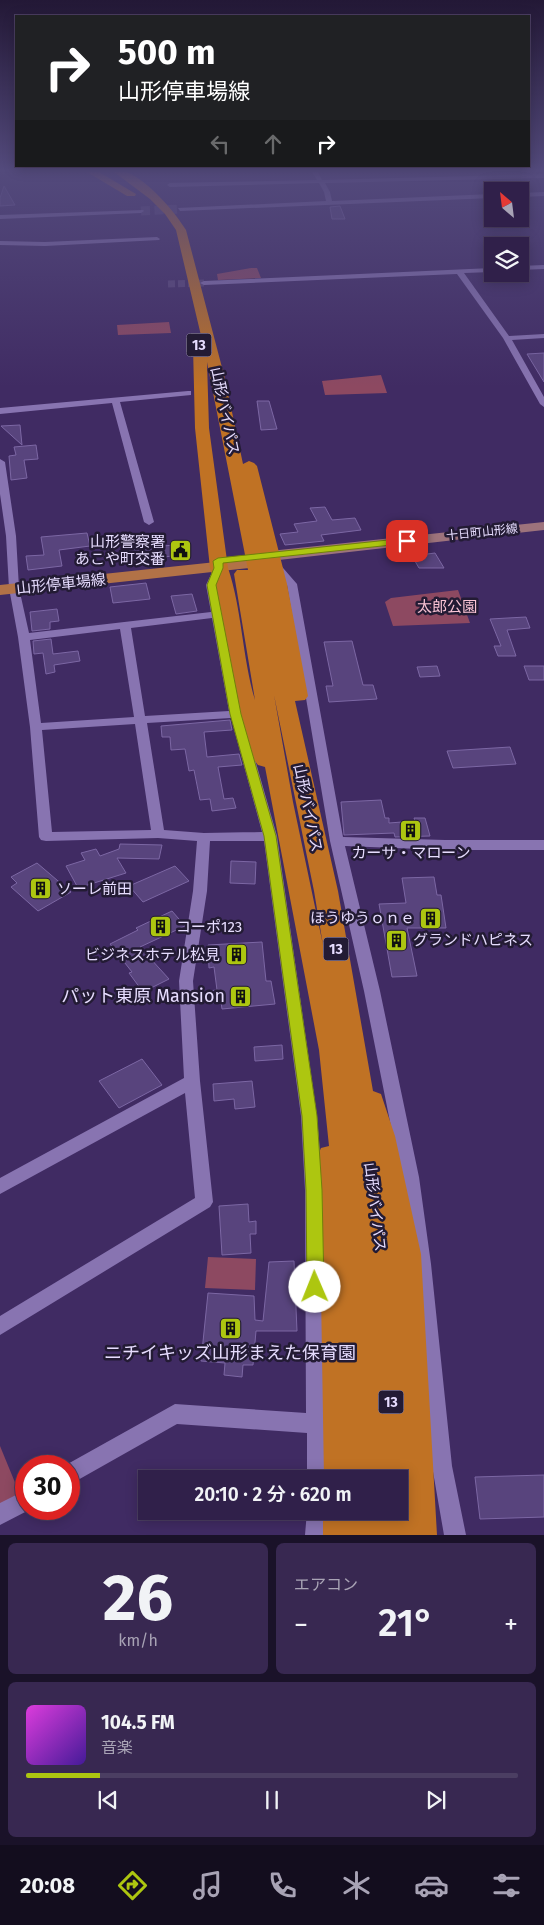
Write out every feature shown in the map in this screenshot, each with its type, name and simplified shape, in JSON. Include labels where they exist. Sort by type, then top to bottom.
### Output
[{"type":"highway","name":"山形バイパス","points":[[177,244],[184,268],[200,347],[228,498]]},
{"type":"highway","name":"山形バイパス","points":[[185,244],[198,283],[218,379],[244,544],[261,568],[307,805],[326,891],[342,1045],[368,1470]]},
{"type":"highway","points":[[200,347],[202,428],[218,564],[225,583],[235,658],[256,738],[282,802]]},
{"type":"highway","points":[[218,379],[238,425],[267,536],[261,568]]},
{"type":"highway","name":"山形バイパス","points":[[261,568],[282,802],[342,1045],[378,1224],[389,1326],[393,1470]]},
{"type":"highway","points":[[341,1470],[332,1166],[342,1045]]},
{"type":"highway","points":[[342,1045],[381,1136],[406,1254],[419,1535]]},
{"type":"highway","points":[[341,1520],[341,1535]]},
{"type":"highway","points":[[368,1520],[368,1535]]},
{"type":"highway","points":[[394,1520],[394,1535]]},
{"type":"main road","name":"十日町山形線","points":[[261,568],[544,526]]},
{"type":"main road","name":"十日町山形線","points":[[261,568],[544,530]]},
{"type":"main road","name":"山形停車場線","points":[[7,586],[218,564],[261,568]]},
{"type":"street","points":[[28,244],[53,244]]},
{"type":"street","points":[[529,268],[544,267]]},
{"type":"street","points":[[198,283],[484,270]]},
{"type":"street","points":[[459,272],[508,338],[544,404]]},
{"type":"street","points":[[508,338],[544,336]]},
{"type":"street","points":[[0,411],[188,393]]},
{"type":"street","points":[[115,400],[149,522]]},
{"type":"street","points":[[0,462],[11,536],[7,586],[24,636],[36,726],[46,836],[158,834],[204,837],[270,836]]},
{"type":"street","points":[[218,564],[211,585],[236,714],[270,836],[309,1116],[314,1190],[317,1470]]},
{"type":"street","points":[[261,568],[292,584],[337,841],[372,991],[410,1177],[422,1264],[442,1466],[455,1535]]},
{"type":"street","points":[[24,636],[218,614]]},
{"type":"street","points":[[125,625],[158,834]]},
{"type":"street","points":[[36,726],[236,714]]},
{"type":"street","points":[[0,1326],[204,1202],[192,1081],[186,981],[200,891],[204,837]]},
{"type":"street","points":[[337,841],[445,845],[544,845]]},
{"type":"street","points":[[0,1187],[192,1081]]},
{"type":"street","points":[[80,1470],[175,1414],[318,1424]]},
{"type":"street","points":[[0,1515],[15,1506]]},
{"type":"street","points":[[316,1535],[317,1520]]},
{"type":"green space","points":[[257,268],[261,278],[218,280],[217,274]]},
{"type":"green space","points":[[169,322],[171,333],[118,335],[117,325]]},
{"type":"green space","points":[[381,375],[387,393],[325,395],[322,381]]},
{"type":"green space","name":"太郎公園","points":[[458,590],[470,623],[393,626],[385,602],[391,598]]},
{"type":"green space","points":[[208,1257],[256,1259],[255,1290],[205,1288]]},
{"type":"green space","points":[[0,1446],[15,1483],[15,1507],[0,1515]]},
{"type":"building","points":[[544,353],[544,382],[527,354]]},
{"type":"building","points":[[257,401],[269,401],[277,429],[261,430]]},
{"type":"building","points":[[20,425],[22,445],[1,426]]},
{"type":"building","points":[[36,445],[38,459],[24,460],[27,478],[11,480],[9,456],[16,455],[14,447]]},
{"type":"building","points":[[325,507],[332,520],[355,518],[361,530],[321,535],[324,541],[285,545],[280,534],[298,532],[294,524],[317,521],[310,508]]},
{"type":"building","points":[[87,533],[90,546],[59,550],[62,566],[28,570],[26,556],[44,555],[41,537]]},
{"type":"building","points":[[161,541],[163,546],[185,544],[188,554],[132,561],[127,544]]},
{"type":"building","points":[[435,553],[444,568],[419,568],[412,556]]},
{"type":"building","points":[[146,583],[150,599],[113,603],[110,587]]},
{"type":"building","points":[[192,594],[197,611],[176,614],[171,596]]},
{"type":"building","points":[[57,609],[59,621],[50,622],[50,629],[32,631],[30,612]]},
{"type":"building","points":[[526,617],[530,628],[507,630],[516,656],[498,656],[494,646],[501,646],[490,619]]},
{"type":"building","points":[[51,639],[53,654],[78,651],[80,661],[54,665],[55,672],[46,674],[43,653],[34,654],[33,641]]},
{"type":"building","points":[[352,641],[363,685],[373,685],[377,699],[329,702],[326,686],[333,686],[324,642]]},
{"type":"building","points":[[437,666],[440,676],[420,677],[417,667]]},
{"type":"building","points":[[524,666],[544,666],[544,680],[529,680]]},
{"type":"building","points":[[230,720],[232,730],[204,732],[207,757],[239,754],[242,765],[218,767],[224,799],[233,798],[236,808],[212,811],[210,799],[200,800],[194,770],[189,771],[185,749],[171,750],[170,737],[162,737],[161,726]]},
{"type":"building","points":[[510,747],[516,764],[453,768],[447,751]]},
{"type":"building","points":[[381,800],[385,818],[389,818],[389,823],[415,821],[414,818],[425,818],[430,836],[395,837],[394,833],[344,835],[341,802]]},
{"type":"building","points":[[120,844],[162,845],[159,859],[117,858],[126,873],[78,888],[66,866],[85,860],[81,853],[96,849],[100,856],[119,849]]},
{"type":"building","points":[[231,861],[256,862],[255,884],[230,883]]},
{"type":"building","name":"ソーレ前田","points":[[37,863],[71,892],[38,911],[11,887],[17,883],[11,877]]},
{"type":"building","points":[[175,866],[189,881],[143,902],[129,886]]},
{"type":"building","points":[[434,877],[437,895],[441,895],[446,928],[407,928],[417,976],[392,977],[379,904],[406,903],[402,878]]},
{"type":"building","points":[[172,911],[185,926],[140,947],[169,979],[143,992],[129,973],[132,972],[110,944],[138,930],[136,928]]},
{"type":"building","points":[[262,942],[266,981],[271,981],[275,1004],[222,1009],[221,1002],[209,1003],[208,991],[217,990],[214,967],[209,968],[208,945]]},
{"type":"building","points":[[282,1045],[283,1059],[255,1061],[254,1047]]},
{"type":"building","points":[[142,1059],[162,1085],[119,1108],[99,1081]]},
{"type":"building","points":[[252,1081],[255,1107],[235,1109],[234,1099],[214,1101],[213,1084]]},
{"type":"building","points":[[248,1204],[249,1222],[256,1221],[256,1234],[250,1234],[251,1253],[222,1255],[219,1206]]},
{"type":"building","name":"ニチイキッズ山形まえた保育園","points":[[294,1261],[297,1331],[256,1331],[253,1365],[243,1365],[242,1377],[224,1375],[225,1363],[201,1361],[208,1293],[254,1296],[255,1320],[263,1321],[269,1262]]},
{"type":"building","points":[[544,1475],[544,1517],[480,1519],[475,1477]]},
{"type":"tunnel","points":[[168,284],[204,283]]},
{"type":"place","name":"山形警察署 あこや町交番","points":[[181,551]]},
{"type":"place","name":"カーサ・マローン","points":[[411,830]]},
{"type":"place","name":"ソーレ前田","points":[[41,889]]},
{"type":"place","name":"ほうゆうｏｎｅ","points":[[431,918]]},
{"type":"place","name":"コーポ123","points":[[160,927]]},
{"type":"place","name":"グランドハピネス","points":[[397,940]]},
{"type":"place","name":"ビジネスホテル松見","points":[[236,955]]},
{"type":"place","name":"パット東原 Mansion","points":[[241,996]]},
{"type":"place","name":"ニチイキッズ山形まえた保育園","points":[[230,1328]]},
{"type":"route","points":[[315,1287],[314,1190],[309,1116],[270,836],[236,714],[211,585],[219,568],[218,561],[407,541]]}]
